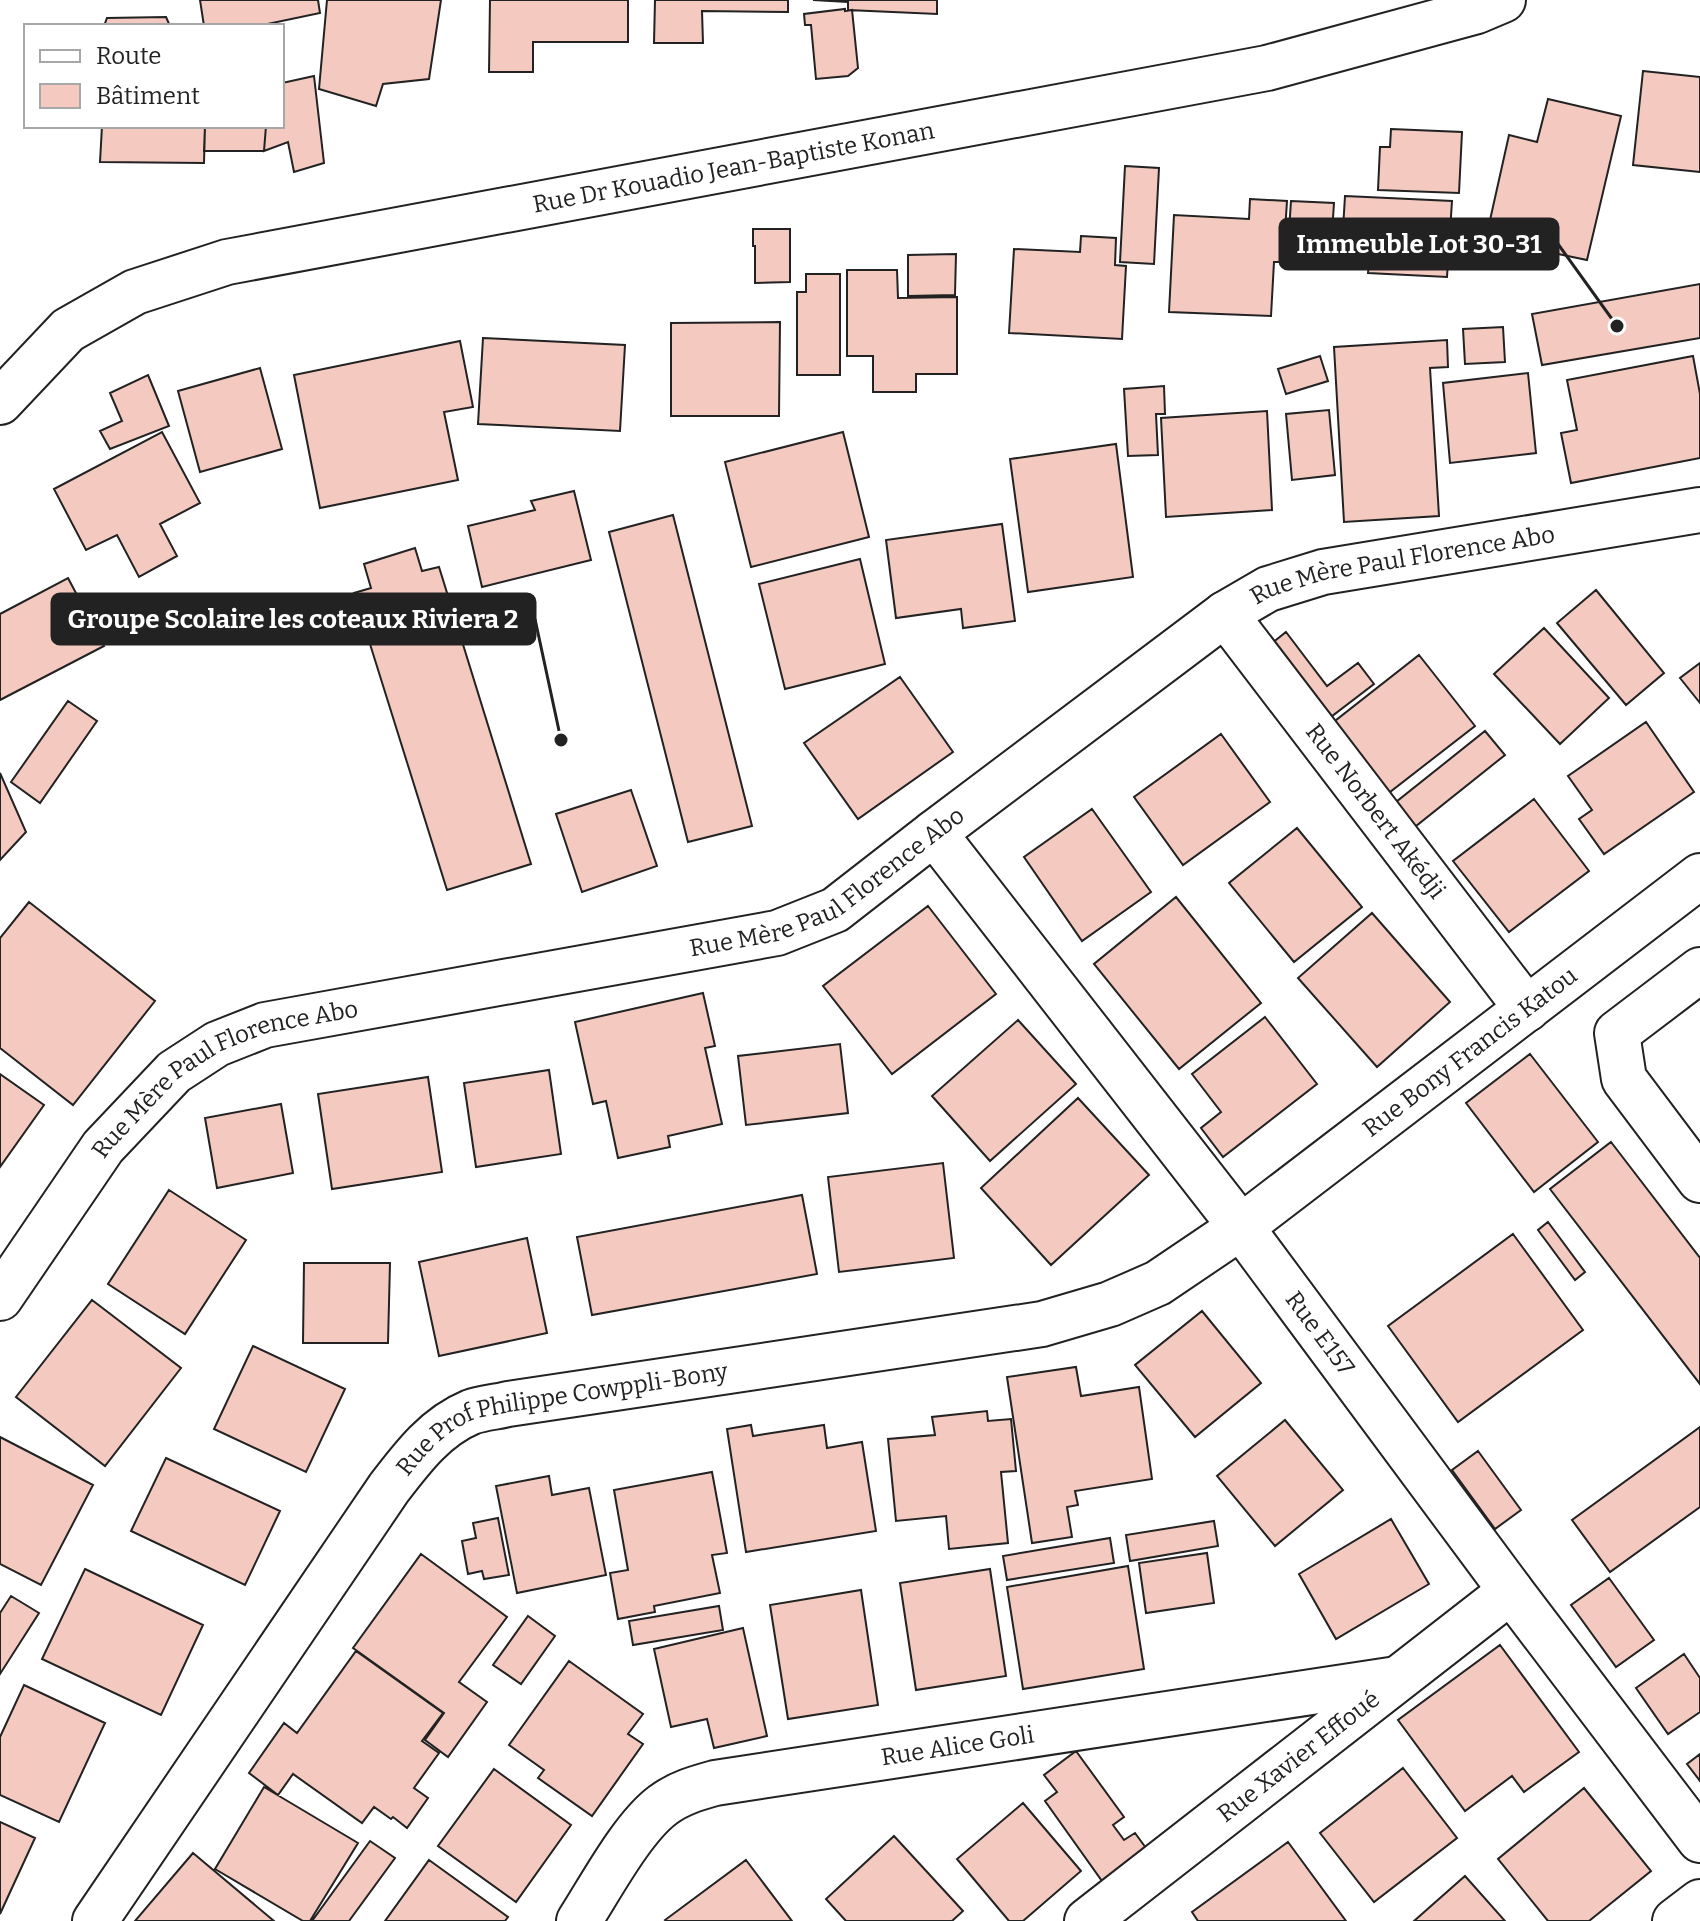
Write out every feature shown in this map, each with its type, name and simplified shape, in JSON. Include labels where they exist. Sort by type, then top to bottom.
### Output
[{"type":"street","name":"Rue Dr Kouadio Jean-Baptiste Konan","points":[[0,402],[68,330],[135,292],[227,262],[1267,68],[1477,11],[1503,0]]},
{"type":"street","name":"Rue Mère Paul Florence Abo","points":[[0,1298],[103,1147],[174,1072],[217,1044],[265,1025],[777,933],[835,910],[1225,614],[1268,589],[1323,572],[1700,510]]},
{"type":"street","name":"Rue Norbert Akédji","points":[[1225,614],[1527,1009]]},
{"type":"street","name":"Rue E157","points":[[934,833],[1241,1227],[1700,1840]]},
{"type":"street","name":"Rue Bony Francis Katou","points":[[1241,1227],[1700,876]]},
{"type":"street","points":[[1700,970],[1617,1033],[1624,1079],[1700,1180]]},
{"type":"street","name":"Rue Prof Philippe Cowppli-Bony","points":[[95,1921],[389,1488],[422,1447],[448,1425],[472,1412],[508,1404],[1042,1324],[1110,1304],[1158,1283],[1241,1227]]},
{"type":"street","name":"Rue Xavier Effoué","points":[[1087,1921],[1511,1591]]},
{"type":"street","name":"Rue Alice Goli","points":[[579,1921],[649,1817],[686,1792],[715,1783],[1397,1679]]},
{"type":"street","points":[[1675,1921],[1700,1902]]},
{"type":"building","points":[[200,0],[318,0],[320,13],[268,24],[204,24]]},
{"type":"building","points":[[327,0],[441,0],[429,79],[383,84],[376,106],[319,89]]},
{"type":"building","points":[[490,0],[628,0],[628,42],[533,42],[533,72],[489,72]]},
{"type":"building","points":[[655,0],[788,0],[788,12],[702,11],[703,43],[654,43]]},
{"type":"building","points":[[813,0],[937,0],[937,14],[848,10],[848,2]]},
{"type":"building","points":[[852,10],[858,68],[848,76],[816,79],[811,25],[805,25],[804,14]]},
{"type":"building","points":[[166,17],[169,24],[105,24],[107,18]]},
{"type":"building","points":[[1643,71],[1700,77],[1700,172],[1633,165]]},
{"type":"building","points":[[314,76],[324,163],[294,172],[288,142],[264,151],[266,128],[284,128],[284,83]]},
{"type":"building","points":[[1548,99],[1621,116],[1587,260],[1539,250],[1536,259],[1484,247],[1509,135],[1537,142]]},
{"type":"building","points":[[102,128],[205,128],[204,163],[100,162]]},
{"type":"building","points":[[205,128],[266,128],[264,151],[204,151]]},
{"type":"building","points":[[1391,129],[1462,132],[1459,193],[1378,190],[1380,147],[1390,147]]},
{"type":"building","points":[[1125,166],[1159,168],[1154,264],[1120,262]]},
{"type":"building","points":[[1345,196],[1452,201],[1447,277],[1368,273],[1369,263],[1341,262]]},
{"type":"building","points":[[1250,199],[1287,201],[1283,262],[1274,262],[1271,316],[1169,312],[1174,215],[1249,219]]},
{"type":"building","points":[[1291,201],[1334,203],[1331,248],[1288,246]]},
{"type":"building","points":[[753,229],[790,229],[790,282],[755,283]]},
{"type":"building","points":[[1081,236],[1116,238],[1115,265],[1126,266],[1122,339],[1009,333],[1014,249],[1080,252]]},
{"type":"building","points":[[956,254],[955,295],[908,296],[908,255]]},
{"type":"building","points":[[847,270],[897,270],[898,298],[957,297],[957,374],[916,374],[916,392],[873,392],[873,356],[847,356]]},
{"type":"building","points":[[806,274],[840,274],[840,375],[797,375],[797,292],[806,292]]},
{"type":"building","points":[[1700,284],[1700,338],[1542,365],[1532,314]]},
{"type":"building","points":[[780,322],[779,416],[671,416],[671,323]]},
{"type":"building","points":[[1503,327],[1505,362],[1465,364],[1463,329]]},
{"type":"building","points":[[483,338],[625,345],[620,431],[478,424]]},
{"type":"building","points":[[1447,340],[1448,367],[1430,368],[1439,516],[1344,522],[1334,347]]},
{"type":"building","points":[[460,341],[473,407],[444,412],[458,480],[320,508],[294,375]]},
{"type":"building","points":[[1320,356],[1328,381],[1286,394],[1278,369]]},
{"type":"building","points":[[1693,356],[1700,394],[1700,458],[1571,483],[1561,433],[1577,430],[1567,380]]},
{"type":"building","points":[[260,368],[282,449],[200,472],[178,391]]},
{"type":"building","points":[[1528,373],[1536,453],[1450,463],[1443,383]]},
{"type":"building","points":[[148,375],[169,426],[110,449],[100,431],[122,421],[110,393]]},
{"type":"building","points":[[1164,386],[1165,414],[1156,414],[1158,455],[1128,456],[1124,389]]},
{"type":"building","points":[[1329,410],[1335,475],[1292,480],[1286,414]]},
{"type":"building","points":[[1267,411],[1272,510],[1166,517],[1161,418]]},
{"type":"building","points":[[162,432],[200,503],[160,524],[177,556],[139,577],[117,535],[86,550],[54,489]]},
{"type":"building","points":[[843,432],[869,537],[751,567],[725,462]]},
{"type":"building","points":[[1116,444],[1133,577],[1028,592],[1010,459]]},
{"type":"building","points":[[574,491],[591,560],[482,587],[468,526],[535,510],[531,501]]},
{"type":"building","points":[[673,515],[752,826],[688,842],[609,532]]},
{"type":"building","points":[[1002,524],[1015,621],[963,628],[961,609],[896,618],[886,540]]},
{"type":"building","points":[[415,548],[422,571],[439,567],[531,864],[447,890],[354,593],[371,588],[364,564]]},
{"type":"building","points":[[860,559],[885,664],[785,689],[759,584]]},
{"type":"building","points":[[68,578],[104,646],[0,700],[0,614]]},
{"type":"building","points":[[1596,590],[1664,673],[1626,705],[1557,623]]},
{"type":"building","points":[[1544,628],[1609,698],[1560,744],[1494,674]]},
{"type":"building","points":[[1286,632],[1327,686],[1358,663],[1374,684],[1319,726],[1261,652]]},
{"type":"building","points":[[1419,655],[1475,726],[1381,799],[1326,728]]},
{"type":"building","points":[[1700,663],[1700,703],[1680,678]]},
{"type":"building","points":[[900,677],[953,752],[858,819],[804,743]]},
{"type":"building","points":[[68,701],[97,721],[40,803],[11,782]]},
{"type":"building","points":[[1646,722],[1694,792],[1604,854],[1579,819],[1592,810],[1568,776]]},
{"type":"building","points":[[1485,731],[1505,755],[1406,834],[1386,810]]},
{"type":"building","points":[[1221,734],[1270,802],[1183,865],[1134,797]]},
{"type":"building","points":[[0,773],[26,832],[0,860]]},
{"type":"building","points":[[631,790],[657,866],[582,892],[556,814]]},
{"type":"building","points":[[1534,799],[1589,871],[1509,932],[1453,861]]},
{"type":"building","points":[[1092,809],[1151,892],[1082,941],[1024,857]]},
{"type":"building","points":[[1297,828],[1362,907],[1294,962],[1229,883]]},
{"type":"building","points":[[1176,897],[1261,1003],[1179,1069],[1094,964]]},
{"type":"building","points":[[29,902],[155,1001],[73,1105],[0,1048],[0,938]]},
{"type":"building","points":[[928,906],[996,994],[892,1074],[823,986]]},
{"type":"building","points":[[1372,913],[1450,1002],[1377,1067],[1298,978]]},
{"type":"building","points":[[703,993],[715,1046],[705,1048],[722,1124],[668,1136],[670,1147],[618,1158],[606,1101],[593,1104],[575,1022]]},
{"type":"building","points":[[1265,1017],[1317,1084],[1223,1157],[1201,1128],[1221,1112],[1192,1074]]},
{"type":"building","points":[[1018,1020],[1076,1084],[990,1161],[932,1096]]},
{"type":"building","points":[[840,1044],[848,1113],[746,1125],[738,1056]]},
{"type":"building","points":[[1530,1054],[1598,1142],[1534,1192],[1466,1103]]},
{"type":"building","points":[[549,1070],[561,1154],[476,1167],[464,1083]]},
{"type":"building","points":[[0,1074],[44,1105],[0,1167]]},
{"type":"building","points":[[428,1077],[442,1172],[332,1189],[318,1094]]},
{"type":"building","points":[[1078,1098],[1149,1175],[1051,1265],[981,1188]]},
{"type":"building","points":[[281,1104],[293,1173],[217,1188],[205,1118]]},
{"type":"building","points":[[1611,1142],[1700,1258],[1700,1384],[1550,1189]]},
{"type":"building","points":[[943,1163],[954,1258],[839,1272],[828,1177]]},
{"type":"building","points":[[169,1190],[246,1240],[185,1334],[108,1284]]},
{"type":"building","points":[[802,1195],[817,1274],[592,1315],[577,1237]]},
{"type":"building","points":[[1548,1222],[1585,1272],[1575,1280],[1538,1230]]},
{"type":"building","points":[[1513,1234],[1583,1330],[1458,1422],[1388,1326]]},
{"type":"building","points":[[527,1238],[547,1333],[439,1356],[419,1262]]},
{"type":"building","points":[[304,1263],[390,1263],[388,1343],[303,1343]]},
{"type":"building","points":[[92,1300],[181,1368],[105,1466],[16,1397]]},
{"type":"building","points":[[1202,1311],[1261,1383],[1195,1437],[1135,1365]]},
{"type":"building","points":[[253,1346],[345,1389],[306,1472],[214,1429]]},
{"type":"building","points":[[1076,1367],[1081,1396],[1139,1387],[1152,1479],[1075,1491],[1078,1505],[1067,1507],[1072,1537],[1032,1543],[1007,1377]]},
{"type":"building","points":[[987,1411],[988,1421],[1011,1419],[1016,1471],[1001,1472],[1008,1543],[949,1549],[946,1516],[896,1521],[888,1439],[935,1435],[932,1417]]},
{"type":"building","points":[[1285,1420],[1343,1490],[1275,1546],[1217,1476]]},
{"type":"building","points":[[751,1425],[753,1436],[824,1425],[827,1448],[862,1442],[876,1531],[746,1552],[727,1429]]},
{"type":"building","points":[[1700,1427],[1700,1507],[1610,1572],[1572,1520]]},
{"type":"building","points":[[0,1437],[93,1485],[41,1585],[0,1564]]},
{"type":"building","points":[[1478,1451],[1521,1510],[1495,1529],[1452,1470]]},
{"type":"building","points":[[166,1458],[280,1511],[245,1585],[131,1531]]},
{"type":"building","points":[[712,1472],[727,1553],[712,1555],[720,1593],[654,1606],[655,1612],[618,1619],[610,1573],[628,1570],[614,1490]]},
{"type":"building","points":[[549,1476],[552,1495],[589,1488],[606,1575],[517,1593],[496,1486]]},
{"type":"building","points":[[498,1518],[509,1575],[484,1579],[482,1571],[468,1574],[462,1541],[476,1538],[473,1523]]},
{"type":"building","points":[[1391,1519],[1429,1584],[1336,1639],[1299,1574]]},
{"type":"building","points":[[1214,1521],[1218,1546],[1130,1561],[1126,1535]]},
{"type":"building","points":[[1110,1538],[1114,1563],[1007,1580],[1003,1556]]},
{"type":"building","points":[[1207,1553],[1214,1603],[1146,1613],[1139,1563]]},
{"type":"building","points":[[421,1554],[507,1617],[459,1682],[487,1702],[448,1757],[425,1740],[444,1713],[353,1648]]},
{"type":"building","points":[[1128,1566],[1144,1669],[1023,1689],[1007,1587]]},
{"type":"building","points":[[85,1569],[203,1625],[161,1715],[42,1659]]},
{"type":"building","points":[[990,1569],[1006,1676],[916,1690],[900,1583]]},
{"type":"building","points":[[1609,1578],[1654,1640],[1616,1667],[1571,1605]]},
{"type":"building","points":[[861,1590],[878,1705],[788,1719],[770,1605]]},
{"type":"building","points":[[11,1596],[39,1613],[0,1674],[0,1613]]},
{"type":"building","points":[[719,1606],[723,1630],[633,1645],[629,1621]]},
{"type":"building","points":[[528,1616],[555,1636],[521,1684],[493,1665]]},
{"type":"building","points":[[743,1628],[767,1736],[714,1748],[707,1719],[671,1727],[654,1649]]},
{"type":"building","points":[[1500,1645],[1579,1752],[1524,1792],[1512,1776],[1465,1811],[1398,1720]]},
{"type":"building","points":[[356,1651],[443,1713],[422,1741],[439,1753],[414,1788],[428,1798],[407,1828],[374,1807],[362,1823],[293,1774],[278,1795],[249,1773],[284,1723],[297,1733]]},
{"type":"building","points":[[1684,1654],[1700,1678],[1700,1712],[1668,1734],[1636,1688]]},
{"type":"building","points":[[569,1661],[643,1714],[628,1734],[643,1744],[592,1816],[538,1778],[544,1770],[509,1745]]},
{"type":"building","points":[[24,1685],[105,1723],[59,1822],[0,1795],[0,1737]]},
{"type":"building","points":[[1076,1751],[1124,1817],[1113,1825],[1124,1840],[1135,1833],[1146,1848],[1102,1881],[1045,1801],[1057,1792],[1044,1775]]},
{"type":"building","points":[[1700,1754],[1700,1781],[1687,1764]]},
{"type":"building","points":[[1403,1768],[1457,1838],[1374,1902],[1320,1833]]},
{"type":"building","points":[[494,1769],[571,1825],[516,1902],[438,1846]]},
{"type":"building","points":[[264,1787],[358,1843],[310,1921],[303,1921],[215,1869]]},
{"type":"building","points":[[1584,1788],[1651,1871],[1589,1921],[1548,1921],[1498,1859]]},
{"type":"building","points":[[1023,1803],[1081,1871],[1023,1921],[1009,1921],[957,1859]]},
{"type":"building","points":[[0,1822],[35,1838],[0,1914]]},
{"type":"building","points":[[894,1836],[963,1911],[952,1921],[846,1921],[826,1899]]},
{"type":"building","points":[[370,1841],[395,1858],[349,1921],[312,1921]]},
{"type":"building","points":[[1288,1842],[1346,1921],[1198,1921],[1192,1912]]},
{"type":"building","points":[[193,1853],[274,1921],[135,1921]]},
{"type":"building","points":[[429,1860],[508,1917],[505,1921],[385,1921]]},
{"type":"building","points":[[746,1860],[792,1921],[665,1920]]},
{"type":"building","points":[[1465,1876],[1505,1921],[1414,1921]]},
{"type":"place","name":"Immeuble Lot 30-31","points":[[1617,326]]},
{"type":"place","name":"Groupe Scolaire les coteaux Riviera 2","points":[[561,740]]}]
